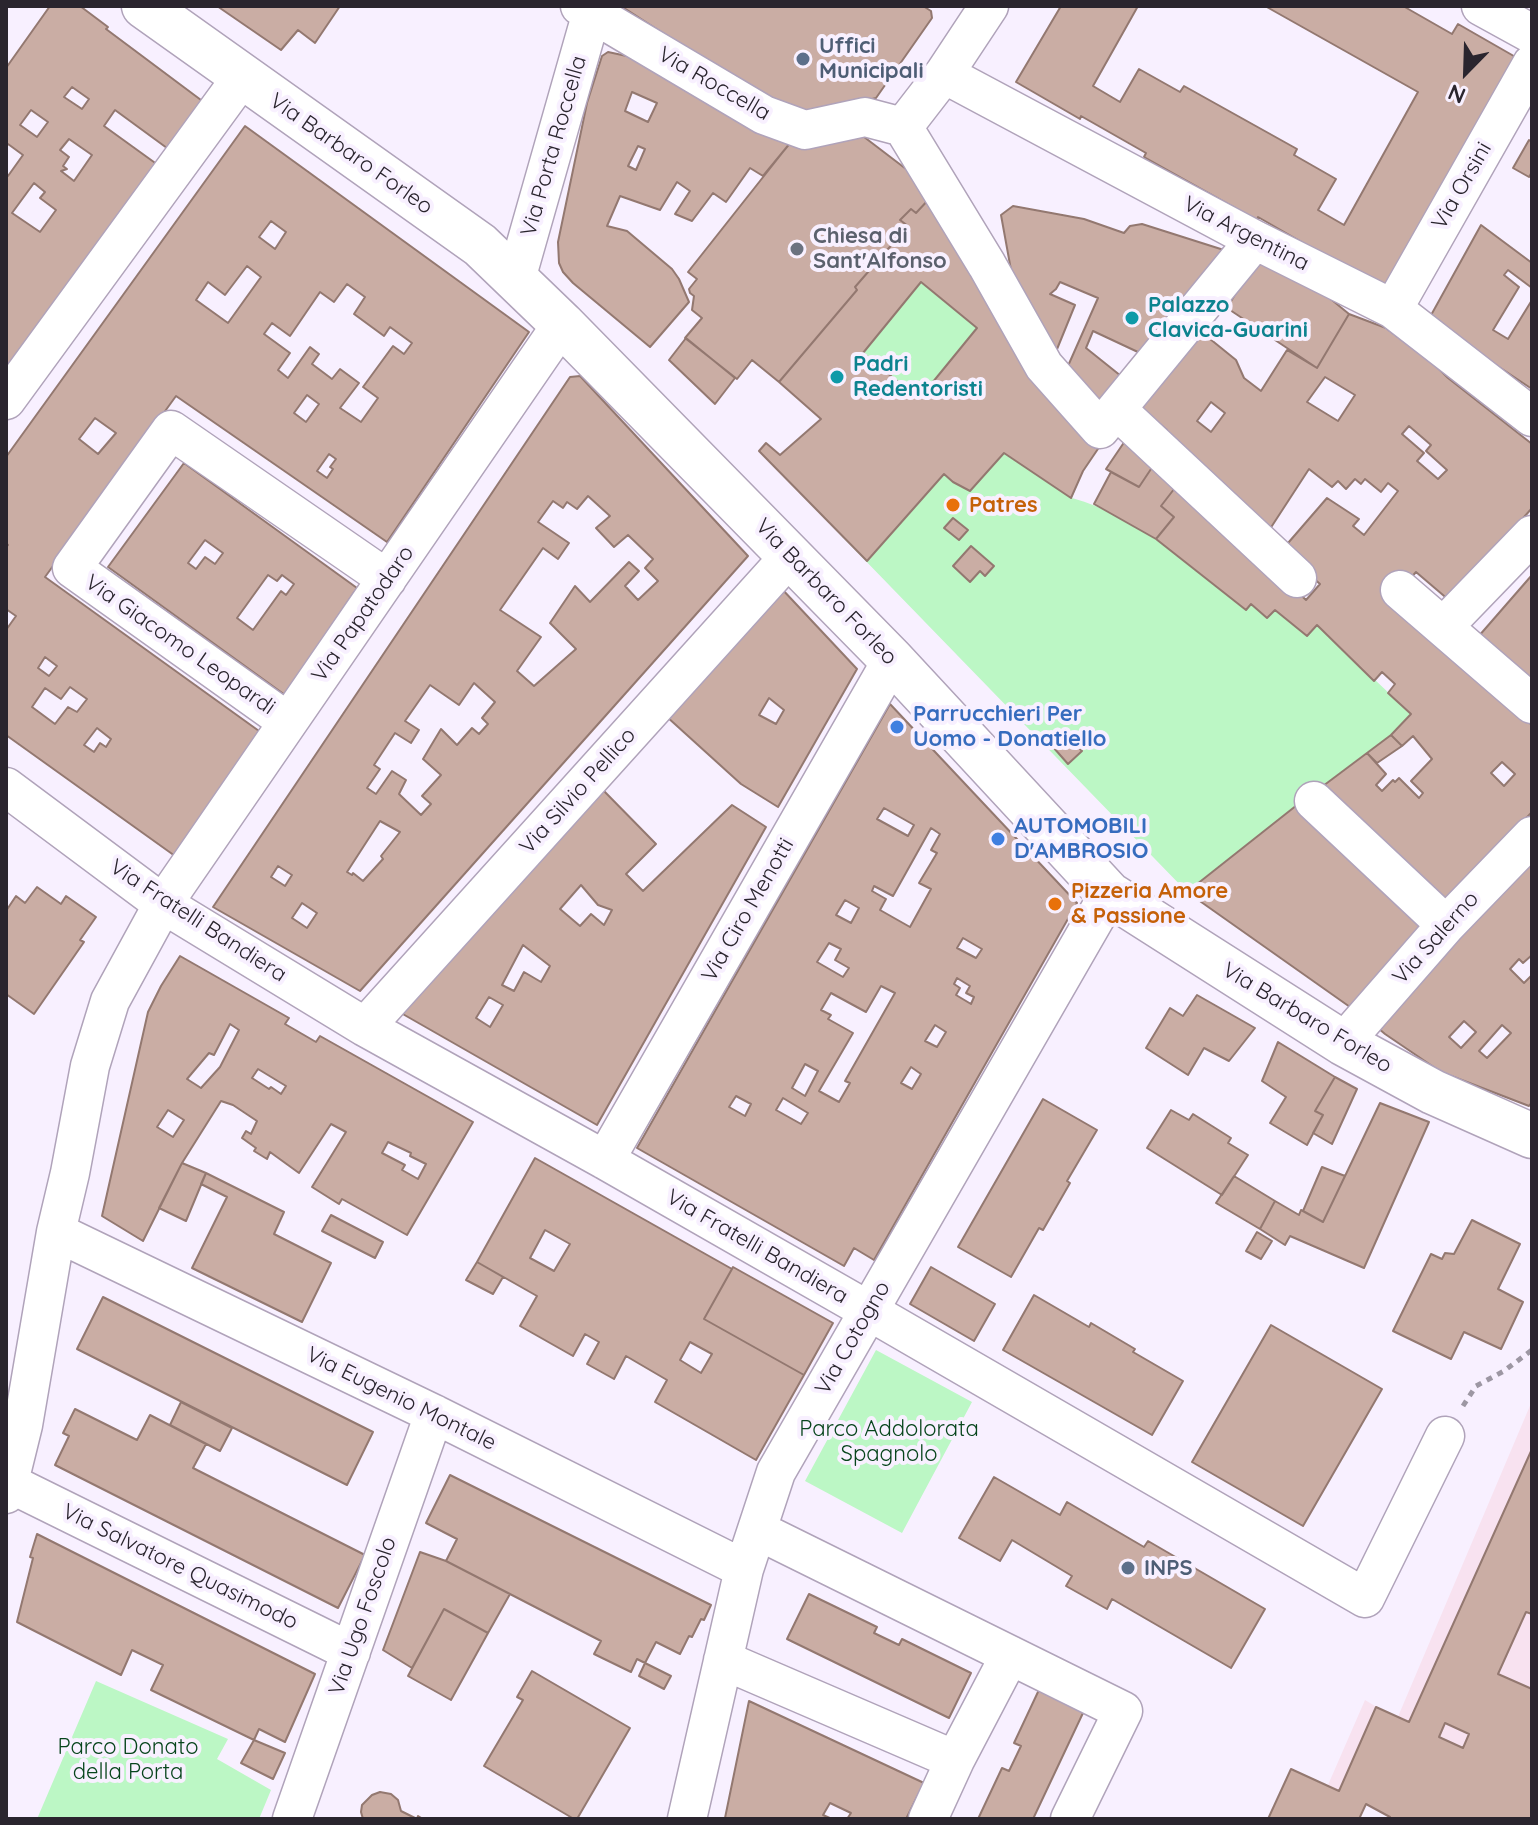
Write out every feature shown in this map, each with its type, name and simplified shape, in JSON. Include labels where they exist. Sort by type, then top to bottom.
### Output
[{"type":"street","name":"Via Barbaro Forleo","points":[[144,6],[480,245],[791,555],[1109,894],[1343,1043],[1433,1092],[1529,1131]]},
{"type":"street","points":[[989,6],[944,74],[903,127],[1044,366],[1297,578]]},
{"type":"street","points":[[1481,6],[1532,34]]},
{"type":"street","name":"Via Roccella","points":[[586,9],[764,115],[805,130],[865,117],[903,127]]},
{"type":"street","name":"Via Porta Roccella","points":[[516,279],[586,9]]},
{"type":"street","name":"Via Orsini","points":[[1393,309],[1532,64]]},
{"type":"street","name":"Via Argentina","points":[[944,74],[1255,240],[1393,309],[1532,417]]},
{"type":"street","points":[[6,400],[242,77]]},
{"type":"street","points":[[1108,419],[1255,240]]},
{"type":"street","name":"Via Papatodaro","points":[[7,1489],[23,1425],[56,1232],[90,1066],[110,1001],[163,904],[562,324]]},
{"type":"street","name":"Via Giacomo Leopardi","points":[[288,722],[72,568],[171,430],[387,579]]},
{"type":"street","points":[[1443,627],[1532,535]]},
{"type":"street","name":"Via Silvio Pellico","points":[[365,1027],[791,555]]},
{"type":"street","points":[[1400,590],[1532,704]]},
{"type":"street","name":"Via Ciro Menotti","points":[[605,1160],[892,660]]},
{"type":"street","name":"Via Fratelli Bandiera","points":[[6,787],[163,904],[365,1027],[605,1160],[1365,1598],[1445,1436]]},
{"type":"street","points":[[1314,801],[1446,925]]},
{"type":"street","name":"Via Salerno","points":[[1343,1043],[1446,925],[1532,836]]},
{"type":"street","name":"Via Cotogno","points":[[687,1819],[744,1569],[776,1472],[1109,894]]},
{"type":"street","name":"Via Eugenio Montale","points":[[56,1232],[434,1414],[744,1569]]},
{"type":"street","name":"Via Ugo Foscolo","points":[[292,1819],[434,1414]]},
{"type":"street","name":"Via Salvatore Quasimodo","points":[[7,1489],[351,1652]]},
{"type":"street","points":[[757,1530],[1123,1711],[1070,1819]]},
{"type":"street","points":[[928,1819],[1010,1655]]},
{"type":"street","points":[[723,1660],[955,1760]]},
{"type":"path","points":[[1445,1436],[1476,1386],[1504,1371],[1532,1350]]},
{"type":"shaded area","points":[[1532,1401],[1532,1819],[1394,1819],[1328,1785],[1365,1700],[1397,1719]]},
{"type":"green space","points":[[908,226],[1104,440],[1083,471],[1072,498],[1096,506],[1142,530],[1246,610],[1251,604],[1267,618],[1275,610],[1307,636],[1317,625],[1411,714],[1391,735],[1187,892],[759,451],[766,443],[780,455],[821,419],[779,382]]},
{"type":"green space","name":"Parco Addolorata Spagnolo","points":[[876,1350],[972,1402],[902,1533],[805,1481]]},
{"type":"green space","name":"Parco Donato della Porta","points":[[96,1681],[228,1739],[217,1759],[271,1790],[259,1819],[37,1819]]},
{"type":"building","points":[[50,6],[80,6],[205,103],[171,151],[115,110],[104,126],[158,165],[6,377],[6,175],[23,155],[8,144],[6,147],[6,68]],"holes":[[[72,87],[89,99],[82,109],[64,97]],[[31,110],[48,122],[37,137],[20,125]],[[69,139],[92,155],[74,181],[61,171],[67,169],[63,166],[69,157],[60,150]],[[34,183],[45,192],[40,198],[56,210],[40,232],[12,213]]]},
{"type":"building","points":[[217,6],[340,6],[315,43],[298,30],[281,50]]},
{"type":"building","name":"Uffici Municipali","points":[[621,6],[923,6],[931,11],[932,18],[876,98],[806,116],[774,105]]},
{"type":"building","points":[[1061,6],[1138,6],[1093,86],[1120,102],[1139,69],[1180,92],[1184,86],[1297,149],[1294,155],[1336,179],[1318,210],[1344,225],[1418,92],[1265,6],[1403,6],[1452,34],[1458,24],[1519,59],[1387,291],[1258,217],[1257,220],[1144,157],[1146,153],[1016,82]]},
{"type":"building","points":[[608,52],[650,61],[791,142],[763,176],[750,168],[726,202],[713,193],[692,221],[675,214],[690,191],[677,182],[660,210],[620,196],[607,226],[627,231],[672,269],[689,302],[650,347],[573,283],[559,263],[558,242],[587,103],[602,56]],"holes":[[[632,92],[657,103],[648,122],[625,111]],[[638,146],[645,149],[636,170],[628,166]]]},
{"type":"building","points":[[245,126],[529,332],[387,542],[176,396],[45,577],[259,731],[175,856],[6,735],[6,630],[16,616],[6,609],[6,457]],"holes":[[[271,221],[286,232],[275,249],[259,237]],[[247,266],[261,277],[228,323],[196,300],[208,282],[225,295]],[[347,284],[365,297],[354,314],[384,336],[390,327],[412,343],[404,354],[393,346],[363,387],[378,398],[361,422],[340,408],[359,383],[340,369],[332,379],[312,364],[319,354],[310,347],[288,378],[278,370],[290,353],[264,334],[272,323],[290,336],[320,292],[334,302]],[[307,395],[319,404],[306,422],[294,413]],[[95,418],[116,433],[98,454],[79,439]],[[329,454],[336,459],[327,478],[317,471]],[[45,657],[57,666],[49,676],[38,668]],[[70,687],[87,699],[77,712],[68,707],[55,724],[32,707],[45,688],[61,699]],[[97,728],[111,739],[106,747],[100,743],[94,752],[84,745]]]},
{"type":"building","name":"Chiesa di Sant'Alfonso","points":[[851,127],[910,172],[930,198],[916,213],[911,209],[900,220],[908,226],[779,382],[752,360],[737,379],[685,338],[702,318],[692,310],[694,296],[689,289],[697,279],[688,272],[794,138]]},
{"type":"building","points":[[1529,140],[1532,142],[1532,172],[1529,177],[1513,168]]},
{"type":"building","name":"Padri Redentoristi","points":[[930,198],[1104,440],[1083,471],[1071,498],[1004,453],[970,491],[944,474],[867,561],[759,451],[766,443],[780,455],[821,419],[779,382],[908,226],[900,220],[911,209],[916,213]],"holes":[[[921,282],[977,328],[919,399],[863,353]]]},
{"type":"building","name":"Palazzo Clavica-Guarini","points":[[1013,206],[1084,219],[1124,233],[1130,226],[1142,224],[1227,251],[1098,410],[1064,375],[1098,298],[1060,282],[1050,294],[1075,305],[1053,359],[1011,270],[1001,215]],"holes":[[[1093,331],[1140,353],[1121,376],[1086,348]]]},
{"type":"building","points":[[1481,225],[1532,263],[1532,288],[1508,270],[1504,275],[1519,287],[1493,330],[1508,339],[1532,300],[1532,389],[1433,323],[1430,317]]},
{"type":"building","points":[[1263,258],[1327,296],[1349,314],[1317,368],[1227,308],[1243,281]]},
{"type":"building","points":[[1349,314],[1386,328],[1532,444],[1532,508],[1450,601],[1416,572],[1388,604],[1532,725],[1532,812],[1444,904],[1319,789],[1367,753],[1386,774],[1376,785],[1382,791],[1399,778],[1419,798],[1423,793],[1411,781],[1432,759],[1413,736],[1402,746],[1391,735],[1411,714],[1388,693],[1395,684],[1382,672],[1374,681],[1317,625],[1307,636],[1275,610],[1267,618],[1251,604],[1246,610],[1156,539],[1174,517],[1161,506],[1181,480],[1306,600],[1320,584],[1282,550],[1327,498],[1359,519],[1353,526],[1364,535],[1398,491],[1388,483],[1381,492],[1365,479],[1361,484],[1355,479],[1346,489],[1338,481],[1332,487],[1309,469],[1268,532],[1160,438],[1167,430],[1133,402],[1194,326],[1236,360],[1244,378],[1261,391],[1287,350],[1317,368]],"holes":[[[1325,377],[1355,395],[1338,421],[1307,402]],[[1211,402],[1225,413],[1211,432],[1197,421]],[[1409,426],[1431,445],[1426,451],[1447,470],[1438,479],[1417,461],[1424,453],[1402,434]],[[1502,762],[1515,774],[1504,786],[1491,773]]]},
{"type":"building","points":[[686,338],[735,378],[715,404],[669,360]]},
{"type":"building","points":[[580,376],[748,556],[360,991],[213,907],[570,377]],"holes":[[[588,496],[610,516],[596,528],[614,547],[628,535],[653,559],[645,568],[658,581],[638,600],[625,586],[639,571],[629,562],[590,602],[575,586],[550,623],[576,649],[534,686],[517,671],[541,637],[500,610],[543,548],[558,559],[569,543],[538,522],[553,501],[563,508],[567,502],[577,509]],[[474,683],[495,702],[482,718],[488,724],[479,734],[472,728],[457,745],[441,729],[423,759],[441,775],[422,796],[431,804],[421,815],[399,794],[406,780],[392,771],[376,794],[367,788],[380,769],[374,765],[395,733],[411,743],[419,730],[405,721],[430,685],[459,705]],[[380,821],[400,832],[381,856],[383,859],[363,881],[347,872]],[[278,866],[292,875],[285,886],[271,877]],[[302,903],[317,913],[307,928],[292,918]]]},
{"type":"building","points":[[1127,438],[1157,460],[1139,487],[1106,469]]},
{"type":"building","points":[[1157,460],[1181,480],[1161,506],[1174,517],[1156,539],[1094,504],[1111,472],[1139,487]]},
{"type":"building","points":[[184,463],[357,588],[285,695],[108,567]],"holes":[[[205,540],[223,553],[215,564],[205,557],[196,569],[188,563]],[[268,575],[277,581],[282,575],[294,584],[286,595],[281,591],[253,630],[237,618]]]},
{"type":"building","points":[[953,518],[968,530],[959,540],[944,528]]},
{"type":"building","points":[[971,546],[994,566],[985,576],[980,571],[970,582],[953,566]]},
{"type":"building","points":[[1532,575],[1532,684],[1478,637]]},
{"type":"building","points":[[781,588],[857,669],[778,807],[741,784],[666,716]],"holes":[[[769,698],[784,710],[776,724],[759,715]]]},
{"type":"building","points":[[890,704],[1077,903],[874,1260],[854,1248],[844,1266],[637,1148]],"holes":[[[884,808],[914,825],[908,836],[877,819]],[[931,828],[940,834],[931,850],[937,853],[919,883],[931,889],[910,927],[880,910],[886,899],[872,891],[874,886],[893,896]],[[845,900],[859,908],[851,923],[836,915]],[[963,938],[982,949],[976,958],[957,948]],[[829,943],[841,949],[835,960],[849,968],[843,977],[817,962]],[[957,978],[970,986],[966,993],[974,997],[971,1004],[956,995],[960,988],[954,984]],[[881,986],[895,993],[845,1081],[850,1083],[839,1102],[819,1091],[853,1033],[828,1019],[831,1015],[821,1010],[831,993],[866,1012]],[[935,1025],[946,1032],[937,1047],[925,1041]],[[805,1064],[818,1071],[805,1096],[792,1088]],[[911,1067],[921,1074],[912,1089],[901,1083]],[[736,1096],[751,1104],[745,1116],[729,1107]],[[783,1098],[808,1113],[801,1124],[776,1110]]]},
{"type":"building","points":[[1066,735],[1082,751],[1068,764],[1053,747]]},
{"type":"building","points":[[1391,735],[1402,746],[1377,763],[1367,753]]},
{"type":"building","points":[[602,789],[656,844],[626,874],[643,891],[732,805],[766,827],[597,1125],[401,1013]],"holes":[[[581,885],[598,905],[612,910],[604,925],[591,914],[580,926],[560,909]],[[523,945],[550,966],[541,982],[524,972],[514,991],[502,985]],[[489,997],[503,1005],[490,1027],[476,1018]]]},
{"type":"building","points":[[1297,805],[1426,925],[1350,1007],[1187,892]]},
{"type":"building","points":[[1532,851],[1532,955],[1523,963],[1519,959],[1510,969],[1524,983],[1532,975],[1532,1102],[1529,1106],[1441,1072],[1371,1022]],"holes":[[[1464,1021],[1476,1032],[1461,1048],[1449,1037]],[[1502,1025],[1511,1033],[1487,1058],[1479,1051]]]},
{"type":"building","points":[[37,887],[61,904],[66,896],[96,917],[80,940],[84,942],[34,1014],[6,994],[6,911],[16,896],[25,903]]},
{"type":"building","points":[[180,956],[289,1018],[285,1024],[316,1042],[320,1036],[473,1122],[407,1235],[342,1199],[339,1204],[312,1187],[346,1132],[331,1124],[299,1173],[270,1152],[267,1159],[254,1151],[256,1148],[242,1138],[246,1131],[251,1134],[257,1121],[221,1101],[182,1163],[143,1241],[102,1216],[148,1012]],"holes":[[[230,1024],[239,1030],[220,1067],[201,1088],[187,1079],[209,1053],[214,1055]],[[258,1069],[286,1086],[281,1094],[252,1078]],[[168,1110],[184,1120],[173,1137],[157,1127]],[[388,1142],[426,1164],[418,1179],[402,1170],[405,1165],[382,1153]]]},
{"type":"building","points":[[1197,995],[1255,1028],[1229,1061],[1204,1048],[1188,1075],[1146,1048],[1170,1008],[1183,1016]]},
{"type":"building","points":[[1278,1042],[1335,1077],[1315,1111],[1323,1115],[1307,1145],[1270,1123],[1286,1097],[1262,1081]]},
{"type":"building","points":[[1335,1077],[1357,1089],[1332,1144],[1313,1133],[1323,1115],[1315,1111]]},
{"type":"building","points":[[1043,1099],[1097,1130],[1043,1230],[1039,1228],[1011,1277],[958,1247]]},
{"type":"building","points":[[1380,1103],[1429,1122],[1364,1268],[1290,1236],[1285,1245],[1260,1229],[1275,1201],[1299,1215],[1301,1210],[1323,1222]]},
{"type":"building","points":[[1171,1110],[1189,1120],[1193,1114],[1231,1138],[1228,1143],[1248,1155],[1222,1195],[1147,1148]]},
{"type":"building","points":[[535,1158],[732,1269],[704,1319],[804,1375],[756,1460],[655,1402],[667,1380],[626,1356],[614,1379],[587,1364],[599,1342],[585,1334],[573,1356],[520,1326],[537,1296],[477,1262]],"holes":[[[545,1230],[570,1244],[554,1271],[530,1258]],[[690,1342],[712,1354],[701,1373],[680,1360]]]},
{"type":"building","points":[[182,1163],[206,1173],[186,1221],[159,1208]]},
{"type":"building","points":[[1322,1167],[1345,1176],[1323,1222],[1303,1211]]},
{"type":"building","points":[[206,1173],[284,1212],[274,1234],[331,1263],[302,1322],[192,1268],[227,1197],[201,1184]]},
{"type":"building","points":[[1234,1176],[1275,1201],[1260,1229],[1216,1203]]},
{"type":"building","points":[[331,1215],[383,1242],[375,1258],[322,1231]]},
{"type":"building","points":[[1472,1220],[1520,1244],[1498,1289],[1523,1302],[1501,1349],[1464,1332],[1451,1359],[1393,1331],[1431,1254],[1442,1259],[1445,1253],[1454,1254]]},
{"type":"building","points":[[1257,1232],[1272,1241],[1261,1259],[1246,1251]]},
{"type":"building","points":[[477,1262],[503,1277],[493,1294],[466,1280]]},
{"type":"building","points":[[733,1267],[833,1323],[804,1375],[704,1319]]},
{"type":"building","points":[[931,1267],[995,1304],[974,1341],[910,1304]]},
{"type":"building","points":[[1034,1295],[1089,1327],[1091,1323],[1183,1381],[1152,1435],[1003,1350]]},
{"type":"building","points":[[103,1297],[373,1432],[347,1485],[77,1349]]},
{"type":"building","points":[[1271,1325],[1382,1389],[1303,1526],[1192,1462]]},
{"type":"building","points":[[181,1402],[232,1428],[220,1451],[170,1425]]},
{"type":"building","points":[[75,1409],[137,1440],[150,1415],[206,1444],[193,1468],[365,1555],[338,1608],[55,1465],[69,1436],[63,1433]]},
{"type":"building","points":[[1532,1449],[1532,1614],[1526,1612],[1498,1674],[1532,1689],[1532,1819],[1390,1819],[1366,1804],[1359,1819],[1268,1819],[1291,1769],[1339,1791],[1376,1707],[1409,1722]],"holes":[[[1445,1723],[1469,1734],[1463,1748],[1439,1737]]]},
{"type":"building","points":[[450,1475],[711,1605],[704,1620],[701,1619],[692,1637],[689,1636],[680,1654],[656,1642],[645,1663],[637,1659],[631,1672],[594,1654],[601,1641],[446,1561],[457,1539],[426,1523]]},
{"type":"building","name":"INPS","points":[[994,1477],[1060,1515],[1067,1502],[1144,1547],[1148,1541],[1265,1609],[1231,1668],[1112,1599],[1107,1609],[1066,1586],[1072,1576],[1012,1540],[1000,1561],[959,1538]]},
{"type":"building","points":[[37,1534],[315,1674],[285,1742],[259,1729],[254,1740],[151,1690],[163,1665],[132,1650],[121,1675],[17,1622]]},
{"type":"building","points":[[420,1552],[446,1561],[510,1594],[488,1633],[444,1609],[412,1668],[383,1650]]},
{"type":"building","points":[[809,1594],[877,1627],[874,1633],[899,1645],[902,1639],[971,1673],[949,1718],[787,1639]]},
{"type":"building","points":[[444,1609],[488,1633],[451,1700],[408,1676]]},
{"type":"building","points":[[645,1663],[671,1676],[664,1689],[639,1676]]},
{"type":"building","points":[[532,1671],[630,1728],[577,1819],[484,1766],[523,1700],[517,1697]]},
{"type":"building","points":[[1045,1677],[1091,1696],[1033,1819],[978,1819],[1002,1768],[1009,1771],[1021,1746],[1014,1743]]},
{"type":"building","points":[[749,1701],[924,1783],[906,1819],[847,1819],[851,1813],[830,1803],[823,1815],[832,1819],[725,1818]]},
{"type":"building","points":[[254,1740],[285,1753],[273,1779],[241,1763]]},
{"type":"building","points":[[380,1792],[391,1794],[398,1800],[401,1811],[417,1819],[363,1819],[362,1805]]},
{"type":"place","name":"Uffici Municipali","points":[[803,59]]},
{"type":"place","name":"Chiesa di Sant'Alfonso","points":[[797,249]]},
{"type":"place","name":"Palazzo Clavica-Guarini","points":[[1132,318]]},
{"type":"place","name":"Padri Redentoristi","points":[[837,377]]},
{"type":"place","name":"Patres","points":[[953,505]]},
{"type":"place","name":"Parrucchieri Per Uomo - Donatiello","points":[[897,727]]},
{"type":"place","name":"AUTOMOBILI D'AMBROSIO","points":[[998,839]]},
{"type":"place","name":"Pizzeria Amore & Passione","points":[[1055,904]]},
{"type":"place","name":"INPS","points":[[1128,1568]]}]
